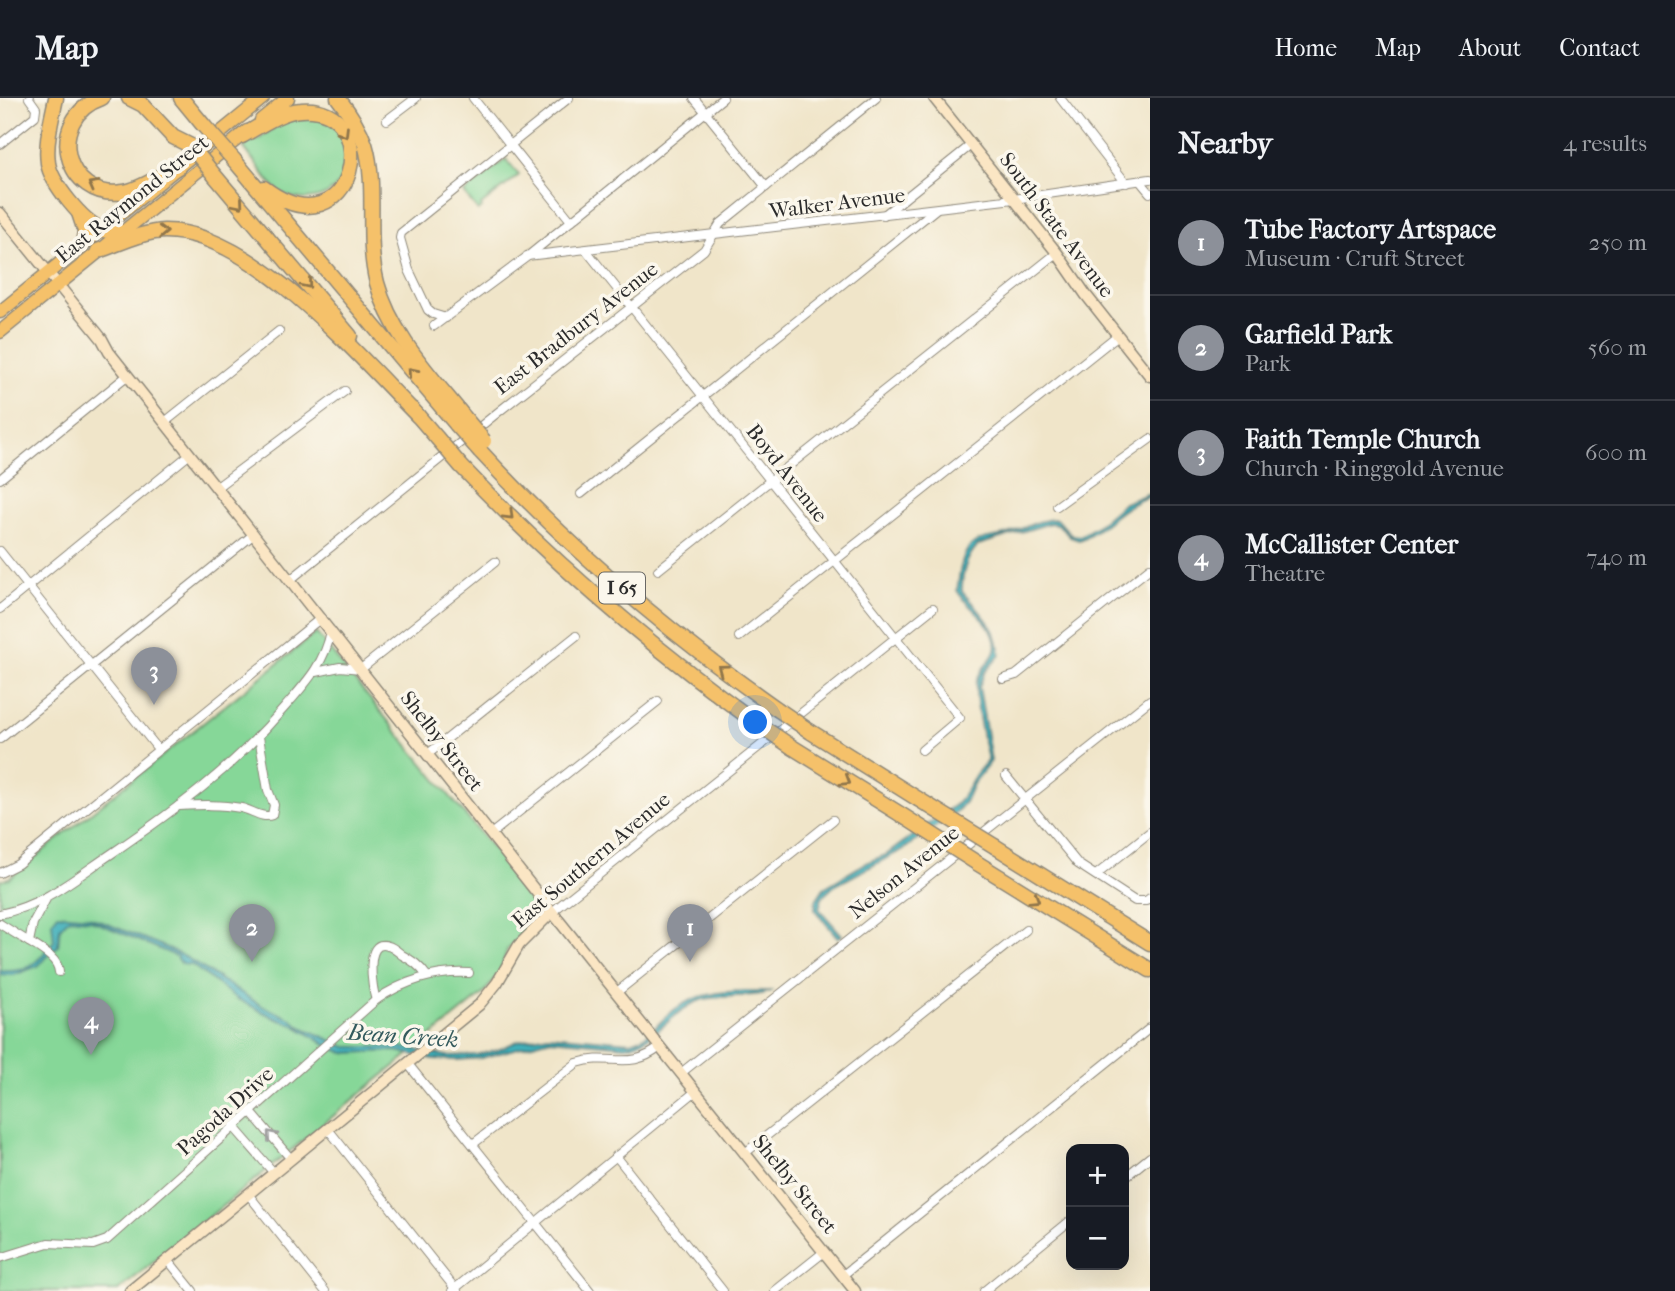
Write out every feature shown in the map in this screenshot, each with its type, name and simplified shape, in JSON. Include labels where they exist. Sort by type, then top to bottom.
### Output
[{"type":"highway","points":[[56,98],[49,138],[49,166],[55,181],[77,209],[101,229],[122,232]]},
{"type":"highway","points":[[102,98],[78,113],[69,132],[67,146],[70,160],[83,181],[106,192],[123,192],[178,167]]},
{"type":"highway","points":[[129,98],[143,105],[173,137],[186,143]]},
{"type":"highway","name":"I 65","points":[[150,98],[461,466],[536,542],[627,624],[689,674],[792,747],[1150,970]]},
{"type":"highway","name":"I 65","points":[[181,98],[543,517],[597,567],[674,632],[777,709],[1150,943]]},
{"type":"highway","points":[[338,98],[356,124],[366,150],[369,166],[371,250],[384,301],[403,340],[460,421]]},
{"type":"highway","points":[[242,135],[287,113],[311,110],[327,115],[339,124],[348,137],[352,153],[351,171],[342,188],[330,198],[313,205],[286,202],[246,174]]},
{"type":"highway","points":[[77,209],[85,229],[83,244]]},
{"type":"highway","points":[[98,251],[158,232],[182,232],[216,243],[270,277],[305,305],[418,416]]},
{"type":"main road","name":"East Raymond Street","points":[[0,312],[263,98]]},
{"type":"main road","name":"East Raymond Street","points":[[0,332],[288,98]]},
{"type":"main road","name":"South State Avenue","points":[[934,98],[1150,376]]},
{"type":"main road","name":"Shelby Street","points":[[0,213],[855,1291]]},
{"type":"main road","name":"East Southern Avenue","points":[[130,1291],[485,999],[519,945],[552,912]]},
{"type":"street","points":[[0,144],[36,113],[36,108],[29,98]]},
{"type":"street","points":[[387,120],[416,98]]},
{"type":"street","points":[[473,98],[571,221]]},
{"type":"street","points":[[446,318],[428,310],[413,278],[400,238],[406,228],[569,98]]},
{"type":"street","points":[[694,98],[766,187]]},
{"type":"street","points":[[434,326],[527,256],[723,98]]},
{"type":"street","name":"East Bradbury Avenue","points":[[290,580],[704,250],[720,224],[876,98]]},
{"type":"street","points":[[1060,98],[1126,183]]},
{"type":"street","points":[[884,215],[971,145]]},
{"type":"street","name":"Walker Avenue","points":[[527,256],[1014,200],[1150,179]]},
{"type":"street","points":[[1140,181],[1150,193]]},
{"type":"street","points":[[581,494],[936,209]]},
{"type":"street","name":"Boyd Avenue","points":[[586,250],[960,718],[922,750]]},
{"type":"street","points":[[659,570],[1057,253]]},
{"type":"street","points":[[165,422],[279,331]]},
{"type":"street","points":[[739,637],[1118,335]]},
{"type":"street","points":[[0,479],[128,375]]},
{"type":"street","points":[[217,487],[345,391]]},
{"type":"street","points":[[1057,506],[1150,439]]},
{"type":"street","points":[[0,609],[190,454]]},
{"type":"street","points":[[0,739],[254,534]]},
{"type":"street","points":[[0,551],[158,749]]},
{"type":"street","points":[[315,673],[340,667],[360,669],[495,562]]},
{"type":"street","points":[[1003,678],[1016,675],[1150,568]]},
{"type":"street","name":"East Southern Avenue","points":[[552,912],[933,608]]},
{"type":"street","points":[[0,873],[18,864],[321,618]]},
{"type":"street","points":[[0,914],[46,899],[212,781],[259,737],[315,673],[328,647],[331,632]]},
{"type":"street","points":[[428,754],[576,636]]},
{"type":"street","name":"Nelson Avenue","points":[[681,1073],[1150,699]]},
{"type":"street","points":[[491,834],[659,701]]},
{"type":"street","points":[[179,806],[220,805],[251,810],[264,816],[272,814],[274,805],[268,790],[259,737]]},
{"type":"street","points":[[1006,776],[1070,856],[1135,901],[1146,901],[1150,898]]},
{"type":"street","points":[[617,992],[833,820]]},
{"type":"street","points":[[1096,875],[1150,832]]},
{"type":"street","points":[[32,944],[33,923],[46,899]]},
{"type":"street","points":[[0,924],[54,960],[59,965],[59,972]]},
{"type":"street","points":[[745,1153],[1026,929]]},
{"type":"street","points":[[376,1000],[372,986],[372,957],[373,951],[380,946],[389,946],[415,963],[427,976]]},
{"type":"street","name":"Pagoda Drive","points":[[0,1258],[48,1243],[93,1245],[107,1240],[376,1000],[389,991],[427,976],[469,973]]},
{"type":"street","points":[[843,1275],[1150,1028]]},
{"type":"street","points":[[472,1144],[577,1063],[598,1058],[636,1060],[647,1057],[658,1044]]},
{"type":"street","points":[[411,1062],[472,1144],[590,1291]]},
{"type":"street","points":[[328,1129],[455,1290],[696,1091]]},
{"type":"street","points":[[250,1111],[291,1159]]},
{"type":"street","points":[[233,1126],[274,1173]]},
{"type":"street","points":[[616,1156],[723,1291]]},
{"type":"street","points":[[1129,1174],[1150,1157]]},
{"type":"street","points":[[248,1194],[325,1291]]},
{"type":"street","points":[[984,1291],[1066,1224]]},
{"type":"street","points":[[775,1291],[824,1252]]},
{"type":"street","points":[[168,1260],[193,1291]]},
{"type":"green space","points":[[308,114],[334,125],[348,146],[339,183],[327,194],[302,199],[286,195],[274,187],[244,148],[247,143],[259,139],[287,118]]},
{"type":"green space","points":[[506,159],[519,175],[481,205],[482,208],[478,211],[464,193]]},
{"type":"green space","points":[[316,633],[544,911],[507,950],[500,973],[482,995],[118,1291],[0,1291],[0,880],[9,878]]},
{"type":"water","points":[[1150,493],[1150,496],[1129,506],[1079,540],[1070,537],[1058,524],[1050,523],[978,545],[970,555],[962,580],[962,592],[992,628],[999,645],[1000,655],[984,673],[979,687],[991,761],[956,812],[904,849],[834,886],[822,897],[819,909],[842,935],[838,938],[815,910],[816,900],[824,888],[866,863],[886,855],[959,802],[988,760],[976,687],[980,673],[992,658],[996,647],[989,626],[957,590],[965,553],[980,540],[1004,535],[1050,519],[1057,519],[1071,535],[1080,536],[1097,526],[1124,503]]},
{"type":"water","name":"Bean Creek","points":[[58,914],[90,917],[160,945],[185,957],[262,1006],[346,1047],[400,1047],[447,1056],[476,1055],[498,1050],[518,1041],[548,1035],[630,1042],[654,1029],[674,1010],[696,998],[721,993],[771,991],[701,1000],[681,1011],[646,1039],[626,1046],[551,1039],[481,1058],[456,1060],[433,1059],[396,1051],[344,1053],[292,1024],[237,999],[192,965],[182,964],[176,956],[91,920],[69,918],[60,928],[58,946],[38,966],[14,975],[0,975],[0,971],[26,968],[43,955],[54,941],[52,922]]},
{"type":"place","name":"Faith Temple Church","points":[[154,705]]},
{"type":"place","name":"Garfield Park","points":[[252,962]]},
{"type":"place","name":"Tube Factory Artspace","points":[[690,962]]},
{"type":"place","name":"McCallister Center","points":[[91,1055]]}]
